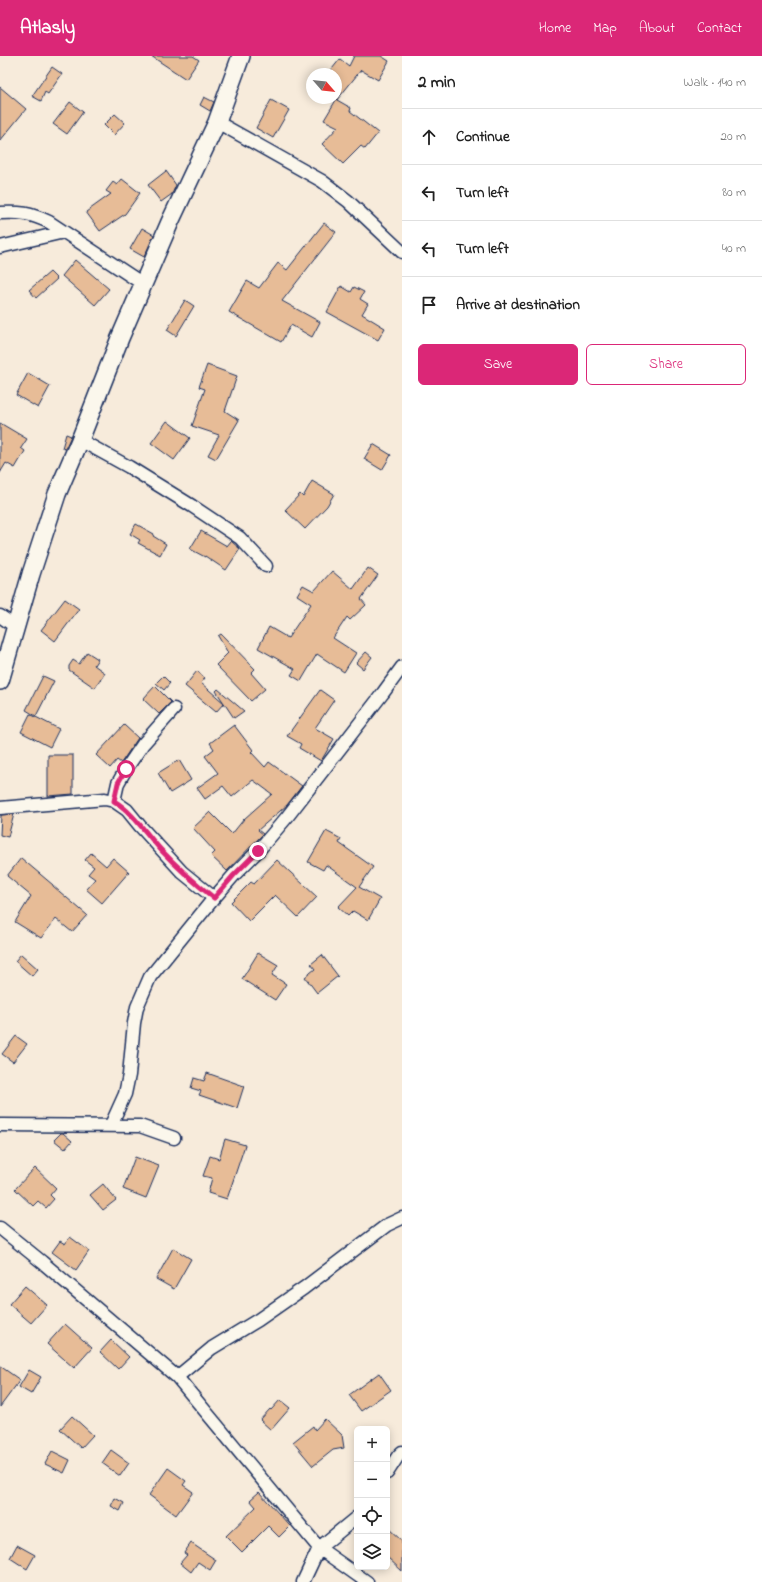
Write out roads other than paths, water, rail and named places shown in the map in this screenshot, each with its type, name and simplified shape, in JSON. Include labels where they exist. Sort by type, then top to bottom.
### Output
[{"type":"street","points":[[0,681],[57,494],[143,284],[170,222],[217,122],[241,56]]},
{"type":"street","points":[[217,122],[322,181],[348,202],[402,252]]},
{"type":"street","points":[[0,213],[18,212],[32,214],[49,222],[143,284]]},
{"type":"street","points":[[0,247],[64,232]]},
{"type":"street","points":[[80,440],[129,467],[240,538],[266,566]]},
{"type":"street","points":[[0,616],[16,627]]},
{"type":"street","points":[[111,1125],[124,1094],[129,1076],[137,1007],[150,977],[214,898],[258,851],[287,817],[402,667]]},
{"type":"street","points":[[114,801],[118,783],[126,769],[143,744],[174,709]]},
{"type":"street","points":[[0,808],[105,799],[114,801],[127,810],[182,872],[214,898]]},
{"type":"street","points":[[0,1125],[140,1126],[174,1138]]},
{"type":"street","points":[[177,1377],[212,1348],[258,1320],[304,1288],[387,1225],[402,1218]]},
{"type":"street","points":[[0,1228],[177,1377],[319,1548],[367,1582]]},
{"type":"street","points":[[390,1468],[402,1452]]},
{"type":"street","points":[[303,1582],[319,1548],[354,1519]]}]
